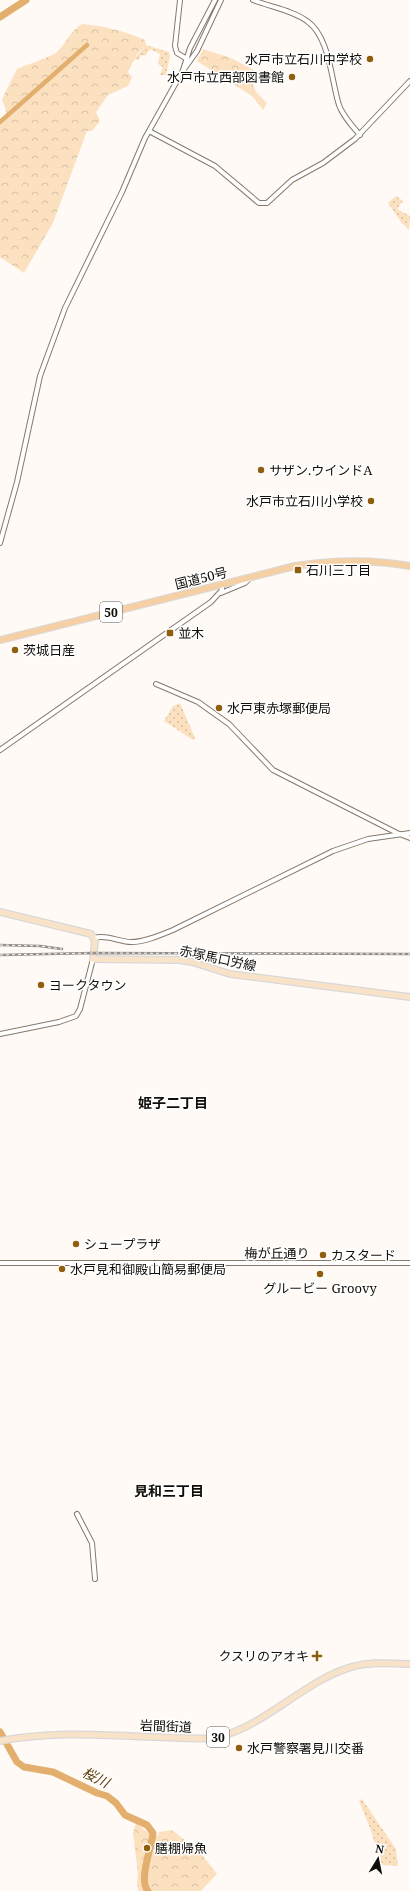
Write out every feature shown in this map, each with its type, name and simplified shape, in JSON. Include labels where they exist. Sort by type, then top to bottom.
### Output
[{"type":"highway","name":"国道50号","points":[[0,640],[286,568],[334,561],[373,561],[410,566]]},
{"type":"main road","points":[[0,912],[91,934],[94,938],[93,959]]},
{"type":"main road","name":"赤塚馬口労線","points":[[93,959],[179,960],[192,962],[230,974],[410,997]]},
{"type":"main road","name":"岩間街道","points":[[0,1740],[63,1733],[199,1738],[218,1737],[242,1728],[325,1678],[344,1670],[367,1664],[410,1664]]},
{"type":"street","points":[[180,0],[175,46],[177,53],[191,60]]},
{"type":"street","points":[[182,72],[186,58],[215,0]]},
{"type":"street","points":[[0,543],[14,495],[40,376],[56,330],[74,288],[122,192],[149,131],[182,72],[191,60],[221,0]]},
{"type":"street","points":[[253,0],[303,18],[316,30],[323,44],[340,105],[347,120],[360,135]]},
{"type":"street","points":[[149,131],[215,166],[259,203],[267,202],[292,180],[323,163],[360,135],[410,81]]},
{"type":"street","points":[[0,750],[219,595],[252,577]]},
{"type":"street","points":[[219,595],[222,584]]},
{"type":"street","points":[[211,587],[219,595]]},
{"type":"street","points":[[156,684],[198,702],[221,718],[229,724],[273,770],[397,833],[410,838]]},
{"type":"street","points":[[94,938],[99,937],[132,942],[163,934],[333,851],[359,841],[397,833],[410,833]]},
{"type":"street","points":[[0,1034],[65,1021],[76,1016],[80,1009],[93,959]]},
{"type":"street","name":"梅が丘通り","points":[[0,1263],[410,1263]]},
{"type":"street","points":[[77,1514],[92,1543],[94,1580]]},
{"type":"green space","points":[[82,24],[114,29],[130,34],[145,40],[146,45],[137,54],[128,72],[132,77],[128,86],[108,95],[96,112],[100,121],[92,131],[87,131],[53,223],[24,273],[0,257],[0,125],[8,117],[2,99],[17,69],[44,59],[57,52],[71,33]]},
{"type":"green space","points":[[146,45],[169,52],[170,56],[166,75],[160,75],[163,67],[158,64],[160,54],[150,49],[145,56],[141,55],[138,60],[134,59]]},
{"type":"green space","points":[[203,49],[231,58],[262,74],[253,84],[256,92],[267,103],[263,110],[252,96],[197,61]]},
{"type":"green space","points":[[396,196],[403,201],[397,209],[410,216],[409,230],[401,222],[388,203]]},
{"type":"green space","points":[[180,703],[195,738],[193,740],[164,721],[173,706]]},
{"type":"green space","points":[[362,1799],[396,1849],[398,1866],[382,1865],[370,1828],[359,1801]]},
{"type":"green space","points":[[136,1823],[151,1835],[158,1836],[159,1832],[172,1830],[200,1852],[217,1874],[201,1891],[138,1891],[138,1874],[133,1833]]},
{"type":"waterway","points":[[0,17],[26,0]]},
{"type":"waterway","points":[[0,122],[87,45]]},
{"type":"waterway","name":"桜川","points":[[0,1732],[17,1762],[24,1767],[53,1772],[97,1793],[107,1796],[116,1803],[125,1815],[147,1825],[153,1833],[144,1879],[145,1886],[148,1891]]},
{"type":"railway","points":[[0,945],[40,946],[62,949]]},
{"type":"railway","points":[[0,955],[94,953],[410,954]]},
{"type":"place","name":"水戸市立石川中学校","points":[[370,59]]},
{"type":"place","name":"水戸市立西部図書館","points":[[292,77]]},
{"type":"place","name":"サザン.ウインドA","points":[[261,470]]},
{"type":"place","name":"水戸市立石川小学校","points":[[371,501]]},
{"type":"place","name":"石川三丁目","points":[[298,570]]},
{"type":"place","name":"並木","points":[[170,633]]},
{"type":"place","name":"茨城日産","points":[[15,650]]},
{"type":"place","name":"水戸東赤塚郵便局","points":[[219,708]]},
{"type":"place","name":"ヨークタウン","points":[[41,985]]},
{"type":"place","name":"シュープラザ","points":[[76,1244]]},
{"type":"place","name":"カスタード","points":[[323,1255]]},
{"type":"place","name":"水戸見和御殿山簡易郵便局","points":[[62,1269]]},
{"type":"place","name":"グルービー Groovy","points":[[320,1274]]},
{"type":"place","name":"クスリのアオキ","points":[[317,1656]]},
{"type":"place","name":"水戸警察署見川交番","points":[[239,1748]]},
{"type":"place","name":"膳棚帰魚","points":[[147,1848]]},
{"type":"district","name":"姫子二丁目","points":[[173,1102]]},
{"type":"district","name":"見和三丁目","points":[[169,1490]]}]
